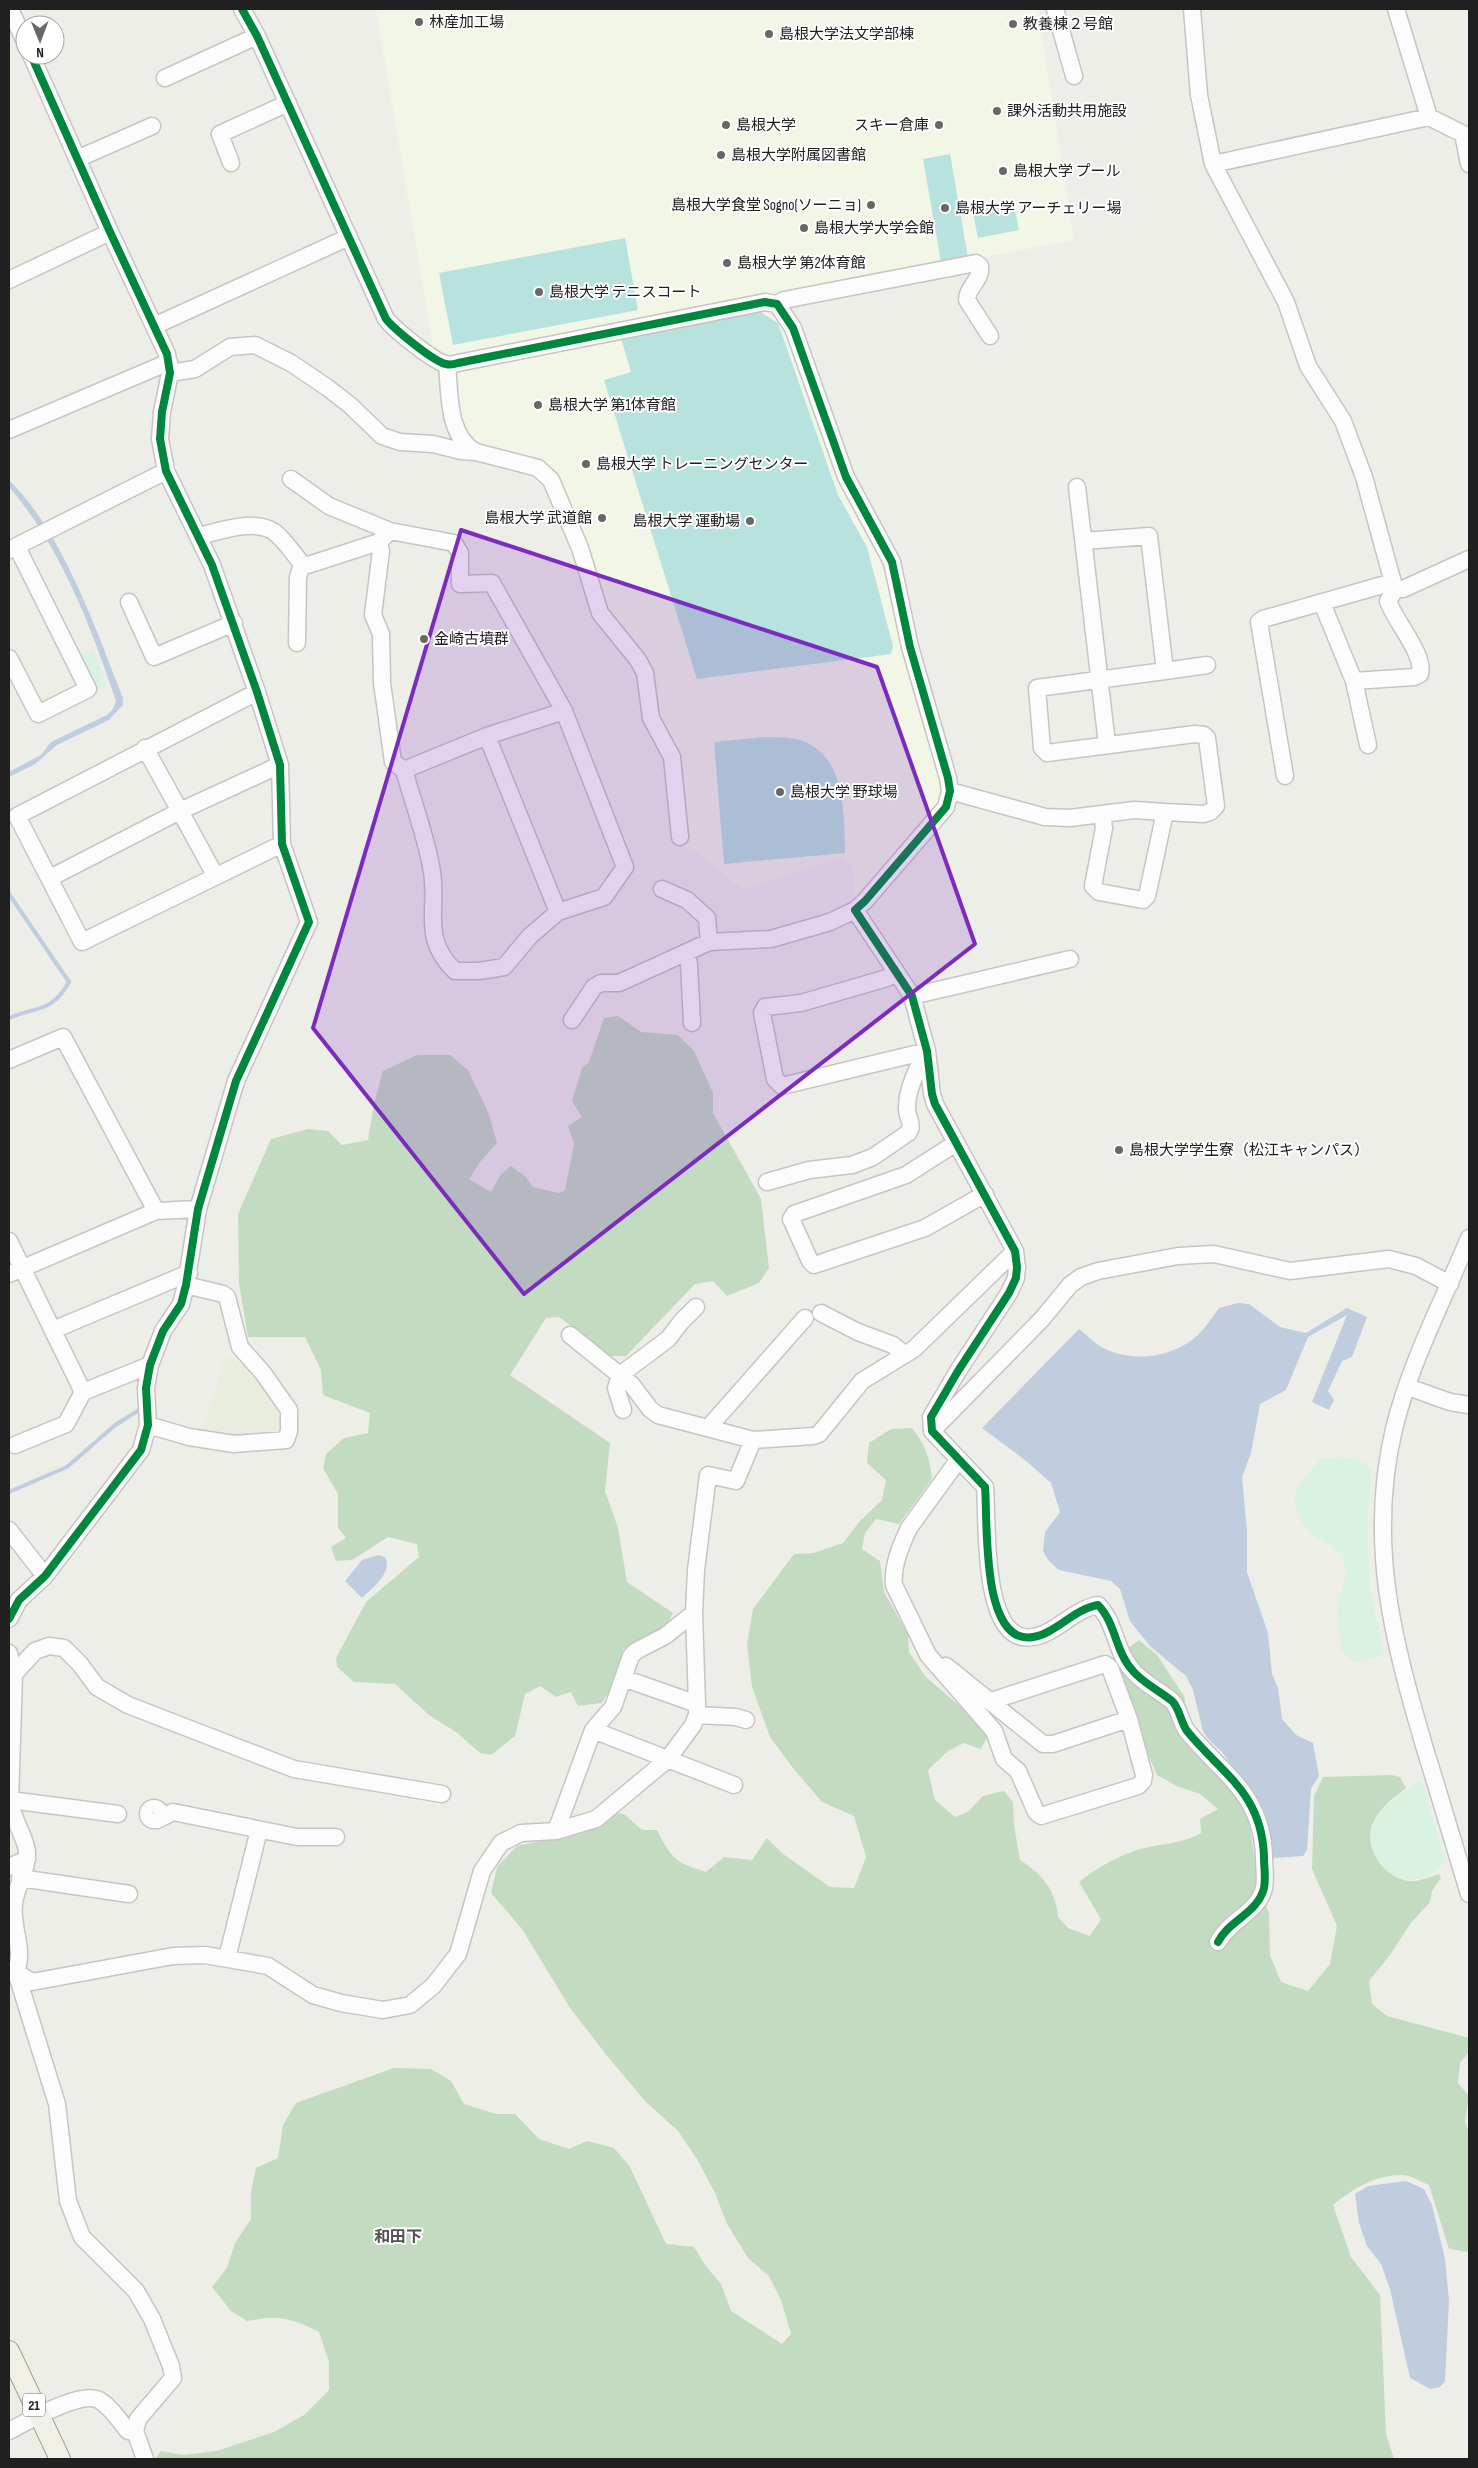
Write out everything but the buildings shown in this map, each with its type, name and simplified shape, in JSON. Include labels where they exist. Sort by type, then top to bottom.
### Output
[{"type":"main road","name":"21","points":[[9,2351],[60,2459]]},
{"type":"street","points":[[242,9],[257,36],[390,323],[447,364],[456,428],[464,443],[476,452]]},
{"type":"street","points":[[1055,9],[1074,76]]},
{"type":"street","points":[[1192,9],[1199,95],[1214,164],[1286,302],[1308,366],[1343,421],[1364,476],[1394,585],[1389,598],[1390,605],[1416,654],[1421,671],[1414,677],[1354,681]]},
{"type":"street","points":[[1396,9],[1430,117]]},
{"type":"street","points":[[164,78],[257,36]]},
{"type":"street","points":[[9,1619],[19,1600],[44,1576],[126,1472],[141,1450],[148,1425],[146,1388],[150,1365],[163,1331],[181,1304],[188,1279],[198,1209],[236,1081],[309,922],[282,844],[280,765],[257,692],[234,623],[199,536],[166,472],[161,447],[160,424],[170,367],[154,326],[35,65]]},
{"type":"street","points":[[231,163],[220,134],[288,103]]},
{"type":"street","points":[[1214,164],[1430,117],[1464,134],[1469,164]]},
{"type":"street","points":[[77,159],[152,126]]},
{"type":"street","points":[[9,280],[110,232]]},
{"type":"street","points":[[154,326],[349,237]]},
{"type":"street","points":[[447,364],[765,302],[777,304],[794,298],[976,263],[980,266],[980,274],[967,294],[967,300],[990,336]]},
{"type":"street","points":[[572,1020],[594,987],[601,983],[619,983],[709,942],[771,939],[830,922],[855,910],[865,901],[946,807],[950,791],[948,778],[910,647],[892,562],[846,477],[793,328],[777,304]]},
{"type":"street","points":[[9,430],[170,367],[195,368],[230,346],[255,345],[291,364],[328,388],[351,406],[382,436],[400,442],[433,444],[461,451],[476,452],[538,468],[551,480],[580,548],[600,613],[638,660],[645,673],[651,718],[672,757],[680,837]]},
{"type":"street","points":[[9,658],[38,714],[88,689],[13,548],[166,472]]},
{"type":"street","points":[[291,479],[329,506],[384,537],[454,543],[460,553],[460,584],[492,583],[564,711],[625,867],[604,897],[558,912],[530,936],[504,967],[479,971],[455,971],[442,959],[433,933],[432,868],[404,770],[393,762],[382,683],[380,634],[374,615],[384,537]]},
{"type":"street","points":[[1077,488],[1107,744]]},
{"type":"street","points":[[199,536],[240,527],[266,528],[275,532],[302,564],[308,565],[321,562],[384,537]]},
{"type":"street","points":[[1084,541],[1149,536],[1165,670]]},
{"type":"street","points":[[1285,776],[1259,622],[1263,619],[1394,585],[1403,589],[1469,559]]},
{"type":"street","points":[[297,643],[298,577],[302,564]]},
{"type":"street","points":[[129,602],[154,657],[234,623]]},
{"type":"street","points":[[1322,603],[1354,681],[1368,744]]},
{"type":"street","points":[[950,791],[1045,817],[1070,818],[1134,810],[1204,814],[1210,812],[1216,806],[1208,744],[1204,735],[1107,744],[1047,753],[1042,748],[1036,688],[1207,665]]},
{"type":"street","points":[[257,692],[145,748],[17,816],[82,942],[214,875],[282,844]]},
{"type":"street","points":[[404,770],[487,736],[564,711]]},
{"type":"street","points":[[487,736],[558,912]]},
{"type":"street","points":[[145,748],[214,875]]},
{"type":"street","points":[[50,878],[180,811],[280,765]]},
{"type":"street","points":[[1102,814],[1104,828],[1093,886],[1099,892],[1140,901],[1147,896],[1165,812]]},
{"type":"street","points":[[662,889],[688,900],[707,918],[709,942]]},
{"type":"street","points":[[855,910],[912,996],[927,1051],[932,1094],[956,1143],[1015,1251],[1016,1278],[1009,1293],[932,1417],[932,1432],[984,1487],[995,1608],[1003,1622],[1022,1637],[1033,1638],[1043,1634],[1088,1606],[1098,1604],[1109,1619],[1114,1639],[1132,1671],[1148,1685],[1174,1702],[1187,1730],[1243,1790],[1257,1817],[1263,1848],[1264,1886],[1260,1900],[1222,1934],[1218,1942]]},
{"type":"street","points":[[686,954],[690,964],[692,1023]]},
{"type":"street","points":[[912,996],[1070,959]]},
{"type":"street","points":[[896,973],[887,978],[801,1003],[765,1007],[762,1013],[775,1079],[782,1086],[927,1051]]},
{"type":"street","points":[[9,1060],[63,1037],[156,1211]]},
{"type":"street","points":[[767,1182],[809,1170],[852,1165],[873,1158],[908,1133],[911,1128],[908,1103],[917,1068],[927,1051]]},
{"type":"street","points":[[956,1143],[906,1175],[794,1214],[791,1219],[810,1262],[814,1264],[925,1228],[985,1194]]},
{"type":"street","points":[[16,1271],[156,1211],[198,1209]]},
{"type":"street","points":[[1469,1238],[1420,1352],[1394,1429],[1386,1480],[1383,1516],[1385,1583],[1402,1670],[1466,1872],[1469,1894]]},
{"type":"street","points":[[9,1241],[16,1271],[53,1330],[84,1392]]},
{"type":"street","points":[[570,1335],[632,1385],[650,1409],[658,1414],[753,1440],[819,1434],[862,1381],[914,1349],[1015,1251]]},
{"type":"street","points":[[932,1432],[1042,1319],[1070,1285],[1080,1277],[1098,1271],[1178,1256],[1214,1254],[1290,1272],[1389,1259],[1416,1266],[1450,1284]]},
{"type":"street","points":[[53,1330],[188,1279],[227,1297],[235,1334],[240,1347],[263,1373],[289,1410],[289,1431],[286,1440],[234,1444],[189,1437],[148,1425]]},
{"type":"street","points":[[624,1410],[616,1388],[620,1375],[668,1339],[696,1307]]},
{"type":"street","points":[[821,1313],[858,1332],[893,1345],[905,1355]]},
{"type":"street","points":[[708,1428],[805,1318]]},
{"type":"street","points":[[11,1441],[66,1424],[84,1392],[150,1365]]},
{"type":"street","points":[[1408,1387],[1450,1402],[1469,1405]]},
{"type":"street","points":[[12,1971],[32,1982],[173,1956],[205,1954],[268,1966],[282,1973],[303,1990],[324,2000],[383,2010],[410,2005],[433,1986],[458,1954],[482,1871],[501,1843],[521,1833],[556,1831],[596,1819],[668,1759],[697,1710],[694,1613],[701,1520],[708,1475],[736,1481],[753,1440]]},
{"type":"street","points":[[959,1459],[909,1528],[903,1541],[893,1577],[894,1585],[928,1655],[994,1731],[1004,1759],[1018,1771],[1036,1812],[1041,1816],[1141,1784],[1144,1775],[1129,1719],[1110,1668],[1105,1664],[991,1702]]},
{"type":"street","points":[[9,1530],[44,1576]]},
{"type":"street","points":[[556,1831],[593,1730],[613,1707],[630,1656],[665,1636],[694,1613]]},
{"type":"street","points":[[14,1674],[35,1651],[49,1646],[64,1648],[80,1664],[97,1687],[128,1705],[210,1737],[294,1769],[442,1794]]},
{"type":"street","points":[[9,1653],[14,1674],[14,1715],[10,1752],[10,1802],[12,1815],[26,1844],[27,1859],[15,1872],[12,1928],[20,1954],[12,1971],[57,2104],[68,2201],[71,2210],[82,2237],[136,2291],[152,2319],[171,2366],[173,2378],[138,2419],[135,2432],[145,2459]]},
{"type":"street","points":[[928,1655],[951,1669],[1046,1745],[1129,1719]]},
{"type":"street","points":[[623,1678],[697,1710],[746,1720]]},
{"type":"street","points":[[593,1730],[734,1785]]},
{"type":"street","points":[[10,1802],[118,1814]]},
{"type":"street","points":[[158,1820],[173,1812],[297,1837],[336,1837]]},
{"type":"street","points":[[227,1958],[259,1830]]},
{"type":"street","points":[[15,1872],[129,1894]]},
{"type":"street","points":[[9,2431],[79,2399],[93,2398],[108,2407],[128,2431],[135,2432]]},
{"type":"highlighted area","points":[[461,530],[877,667],[975,944],[524,1294],[313,1028]]},
{"type":"shaded area","name":"島根大学","points":[[376,9],[1038,9],[1074,240],[452,357],[433,347]]},
{"type":"shaded area","name":"島根大学 アーチェリー場","points":[[950,154],[968,257],[941,262],[923,159]]},
{"type":"shaded area","points":[[1013,200],[1019,230],[978,238],[972,208]]},
{"type":"shaded area","name":"島根大学 テニスコート","points":[[625,238],[638,310],[453,345],[439,273]]},
{"type":"shaded area","points":[[763,310],[778,319],[784,327],[840,485],[879,556],[942,783],[938,804],[860,896],[852,898],[855,878],[851,865],[840,858],[743,890],[695,850],[679,845],[656,712],[609,618],[554,473],[478,446],[467,435],[459,409],[454,372]]},
{"type":"shaded area","name":"島根大学 運動場","points":[[760,312],[778,323],[838,495],[867,547],[893,646],[891,654],[697,679],[604,380],[631,372],[621,338]]},
{"type":"shaded area","points":[[9,480],[46,526],[76,582],[123,698],[123,705],[109,720],[57,745],[35,764],[9,777],[9,772],[41,755],[51,742],[107,715],[113,709],[116,701],[73,589],[44,535],[28,510],[9,487]]},
{"type":"shaded area","points":[[93,650],[107,686],[97,692],[79,656]]},
{"type":"shaded area","name":"島根大学 野球場","points":[[764,737],[791,738],[809,744],[822,754],[832,767],[842,800],[845,853],[724,864],[714,742]]},
{"type":"shaded area","points":[[1238,1303],[1249,1304],[1280,1327],[1306,1333],[1347,1308],[1367,1317],[1352,1357],[1342,1361],[1328,1391],[1334,1400],[1329,1410],[1312,1402],[1347,1315],[1308,1337],[1286,1390],[1260,1404],[1251,1453],[1242,1477],[1247,1531],[1247,1572],[1268,1633],[1272,1674],[1278,1688],[1282,1719],[1296,1735],[1313,1743],[1319,1776],[1311,1789],[1307,1850],[1303,1856],[1273,1858],[1244,1783],[1222,1752],[1209,1740],[1203,1731],[1193,1690],[1186,1676],[1150,1646],[1130,1621],[1120,1589],[1111,1581],[1059,1570],[1048,1560],[1043,1551],[1045,1532],[1060,1512],[1051,1483],[1025,1460],[982,1428],[1079,1329],[1100,1346],[1115,1353],[1127,1356],[1152,1356],[1177,1349],[1188,1343],[1201,1332],[1219,1308]]},
{"type":"shaded area","points":[[225,1355],[249,1367],[284,1410],[282,1437],[202,1436]]},
{"type":"shaded area","points":[[1343,1457],[1360,1461],[1372,1468],[1367,1518],[1370,1588],[1384,1656],[1353,1662],[1341,1651],[1337,1613],[1339,1596],[1346,1575],[1345,1565],[1335,1548],[1306,1529],[1295,1505],[1295,1493],[1299,1484],[1321,1458]]},
{"type":"shaded area","points":[[379,1555],[385,1557],[386,1569],[381,1579],[362,1598],[345,1581],[362,1560]]},
{"type":"shaded area","points":[[1421,1780],[1445,1862],[1426,1877],[1412,1880],[1402,1879],[1393,1875],[1378,1860],[1371,1840],[1372,1830],[1375,1821],[1389,1803]]},
{"type":"shaded area","points":[[1406,2181],[1424,2189],[1432,2205],[1445,2259],[1449,2300],[1445,2381],[1440,2387],[1430,2389],[1410,2378],[1390,2289],[1381,2264],[1367,2246],[1359,2223],[1355,2194],[1368,2186]]},
{"type":"green space","points":[[618,1016],[641,1032],[678,1035],[694,1051],[713,1093],[713,1113],[761,1199],[769,1268],[759,1283],[727,1296],[713,1281],[695,1284],[626,1356],[611,1356],[559,1317],[546,1318],[510,1375],[610,1443],[605,1491],[618,1528],[627,1582],[673,1613],[662,1635],[623,1649],[622,1669],[602,1703],[578,1706],[571,1692],[556,1697],[540,1686],[525,1694],[515,1736],[491,1755],[480,1753],[456,1732],[429,1715],[395,1684],[354,1682],[337,1667],[336,1658],[366,1602],[419,1557],[417,1544],[388,1537],[352,1560],[336,1561],[331,1547],[346,1538],[338,1528],[338,1494],[323,1468],[326,1454],[344,1438],[368,1433],[370,1413],[323,1395],[321,1370],[305,1337],[248,1337],[239,1283],[238,1214],[271,1139],[308,1129],[328,1131],[342,1145],[368,1140],[374,1103],[383,1071],[417,1055],[450,1055],[468,1070],[488,1112],[497,1143],[480,1162],[469,1179],[491,1192],[501,1174],[511,1166],[525,1176],[533,1187],[559,1193],[565,1190],[574,1144],[568,1126],[582,1117],[572,1101],[582,1068],[589,1062],[604,1018]]},
{"type":"green space","points":[[912,1428],[926,1452],[932,1479],[899,1524],[876,1519],[865,1533],[862,1549],[880,1561],[884,1592],[908,1634],[909,1652],[925,1676],[981,1725],[987,1737],[981,1749],[964,1743],[948,1751],[928,1770],[935,1800],[955,1817],[968,1812],[983,1796],[1004,1791],[1013,1802],[1014,1825],[1020,1860],[1041,1877],[1051,1891],[1057,1907],[1058,1917],[1068,1928],[1090,1936],[1101,1919],[1079,1882],[1118,1857],[1145,1848],[1194,1837],[1201,1833],[1200,1819],[1218,1809],[1200,1794],[1177,1786],[1157,1775],[1134,1721],[1115,1658],[1139,1640],[1157,1655],[1184,1696],[1193,1746],[1228,1781],[1248,1813],[1257,1876],[1269,1914],[1270,1955],[1281,1982],[1308,1991],[1330,1964],[1337,1926],[1312,1869],[1314,1796],[1323,1777],[1392,1775],[1400,1777],[1406,1788],[1384,1807],[1374,1821],[1370,1840],[1373,1850],[1383,1867],[1399,1879],[1416,1881],[1439,1874],[1441,1878],[1432,1891],[1430,1902],[1410,1924],[1390,1955],[1369,1981],[1372,2004],[1387,2016],[1469,2038],[1469,2052],[1460,2063],[1458,2083],[1469,2096],[1465,2122],[1469,2133],[1469,2252],[1449,2249],[1429,2185],[1409,2176],[1383,2177],[1374,2180],[1357,2188],[1333,2205],[1351,2257],[1380,2295],[1386,2434],[1394,2459],[155,2459],[161,2451],[184,2455],[216,2451],[274,2432],[304,2415],[329,2390],[329,2362],[319,2332],[284,2319],[268,2318],[247,2321],[231,2311],[212,2287],[227,2268],[235,2243],[251,2219],[251,2192],[256,2168],[278,2158],[283,2125],[296,2103],[394,2068],[431,2069],[451,2081],[464,2104],[496,2114],[515,2114],[539,2139],[569,2149],[587,2141],[614,2148],[630,2167],[666,2244],[694,2247],[705,2265],[721,2284],[731,2311],[782,2344],[791,2334],[781,2300],[769,2276],[748,2258],[727,2224],[715,2193],[697,2159],[678,2131],[645,2101],[608,2057],[570,2008],[522,1929],[491,1893],[497,1867],[517,1846],[589,1831],[613,1813],[624,1814],[642,1830],[657,1830],[666,1847],[676,1858],[688,1866],[706,1872],[724,1857],[752,1860],[767,1838],[783,1854],[830,1887],[854,1888],[866,1857],[854,1816],[822,1802],[770,1737],[752,1687],[747,1644],[753,1609],[794,1554],[814,1553],[843,1543],[860,1521],[882,1500],[886,1480],[867,1463],[869,1443],[891,1429]]},
{"type":"waterway","points":[[9,894],[69,982],[63,992],[50,1004],[9,1018]]},
{"type":"waterway","points":[[9,1492],[67,1467],[114,1426],[142,1408]]},
{"type":"cycle path","points":[[242,9],[257,36],[386,319],[405,337],[433,358],[446,364],[454,364],[765,302],[777,304],[793,328],[846,477],[892,562],[910,647],[948,778],[950,791],[946,807],[865,901],[855,910],[912,996],[927,1051],[935,1104],[1015,1251],[1016,1278],[1009,1293],[958,1371],[931,1417],[932,1431],[985,1487],[990,1577],[995,1602],[1004,1622],[1016,1634],[1033,1637],[1049,1631],[1089,1607],[1098,1605],[1109,1620],[1122,1655],[1133,1671],[1142,1680],[1172,1701],[1187,1731],[1227,1773],[1248,1801],[1256,1816],[1262,1835],[1265,1873],[1264,1888],[1256,1904],[1229,1928],[1218,1942]]},
{"type":"cycle path","points":[[9,1619],[19,1600],[45,1576],[141,1450],[148,1425],[146,1388],[150,1365],[163,1331],[181,1304],[186,1285],[198,1209],[236,1081],[309,922],[282,844],[280,765],[257,692],[212,565],[166,471],[160,439],[162,412],[170,373],[167,354],[35,65]]},
{"type":"place","name":"林産加工場","points":[[419,22]]},
{"type":"place","name":"教養棟２号館","points":[[1013,24]]},
{"type":"place","name":"島根大学法文学部棟","points":[[769,34]]},
{"type":"place","name":"課外活動共用施設","points":[[997,111]]},
{"type":"place","name":"島根大学","points":[[726,125]]},
{"type":"place","name":"スキー倉庫","points":[[939,125]]},
{"type":"place","name":"島根大学附属図書館","points":[[721,155]]},
{"type":"place","name":"島根大学 プール","points":[[1003,171]]},
{"type":"place","name":"島根大学食堂 Sogno(ソーニョ)","points":[[871,205]]},
{"type":"place","name":"島根大学 アーチェリー場","points":[[945,208]]},
{"type":"place","name":"島根大学大学会館","points":[[804,228]]},
{"type":"place","name":"島根大学 第2体育館","points":[[727,263]]},
{"type":"place","name":"島根大学 テニスコート","points":[[539,292]]},
{"type":"place","name":"島根大学 第1体育館","points":[[538,405]]},
{"type":"place","name":"島根大学 トレーニングセンター","points":[[586,464]]},
{"type":"place","name":"島根大学 武道館","points":[[602,518]]},
{"type":"place","name":"島根大学 運動場","points":[[750,521]]},
{"type":"place","name":"金崎古墳群","points":[[424,639]]},
{"type":"place","name":"島根大学 野球場","points":[[780,792]]},
{"type":"place","name":"島根大学学生寮（松江キャンパス）","points":[[1119,1150]]},
{"type":"district","name":"和田下","points":[[398,2236]]}]
